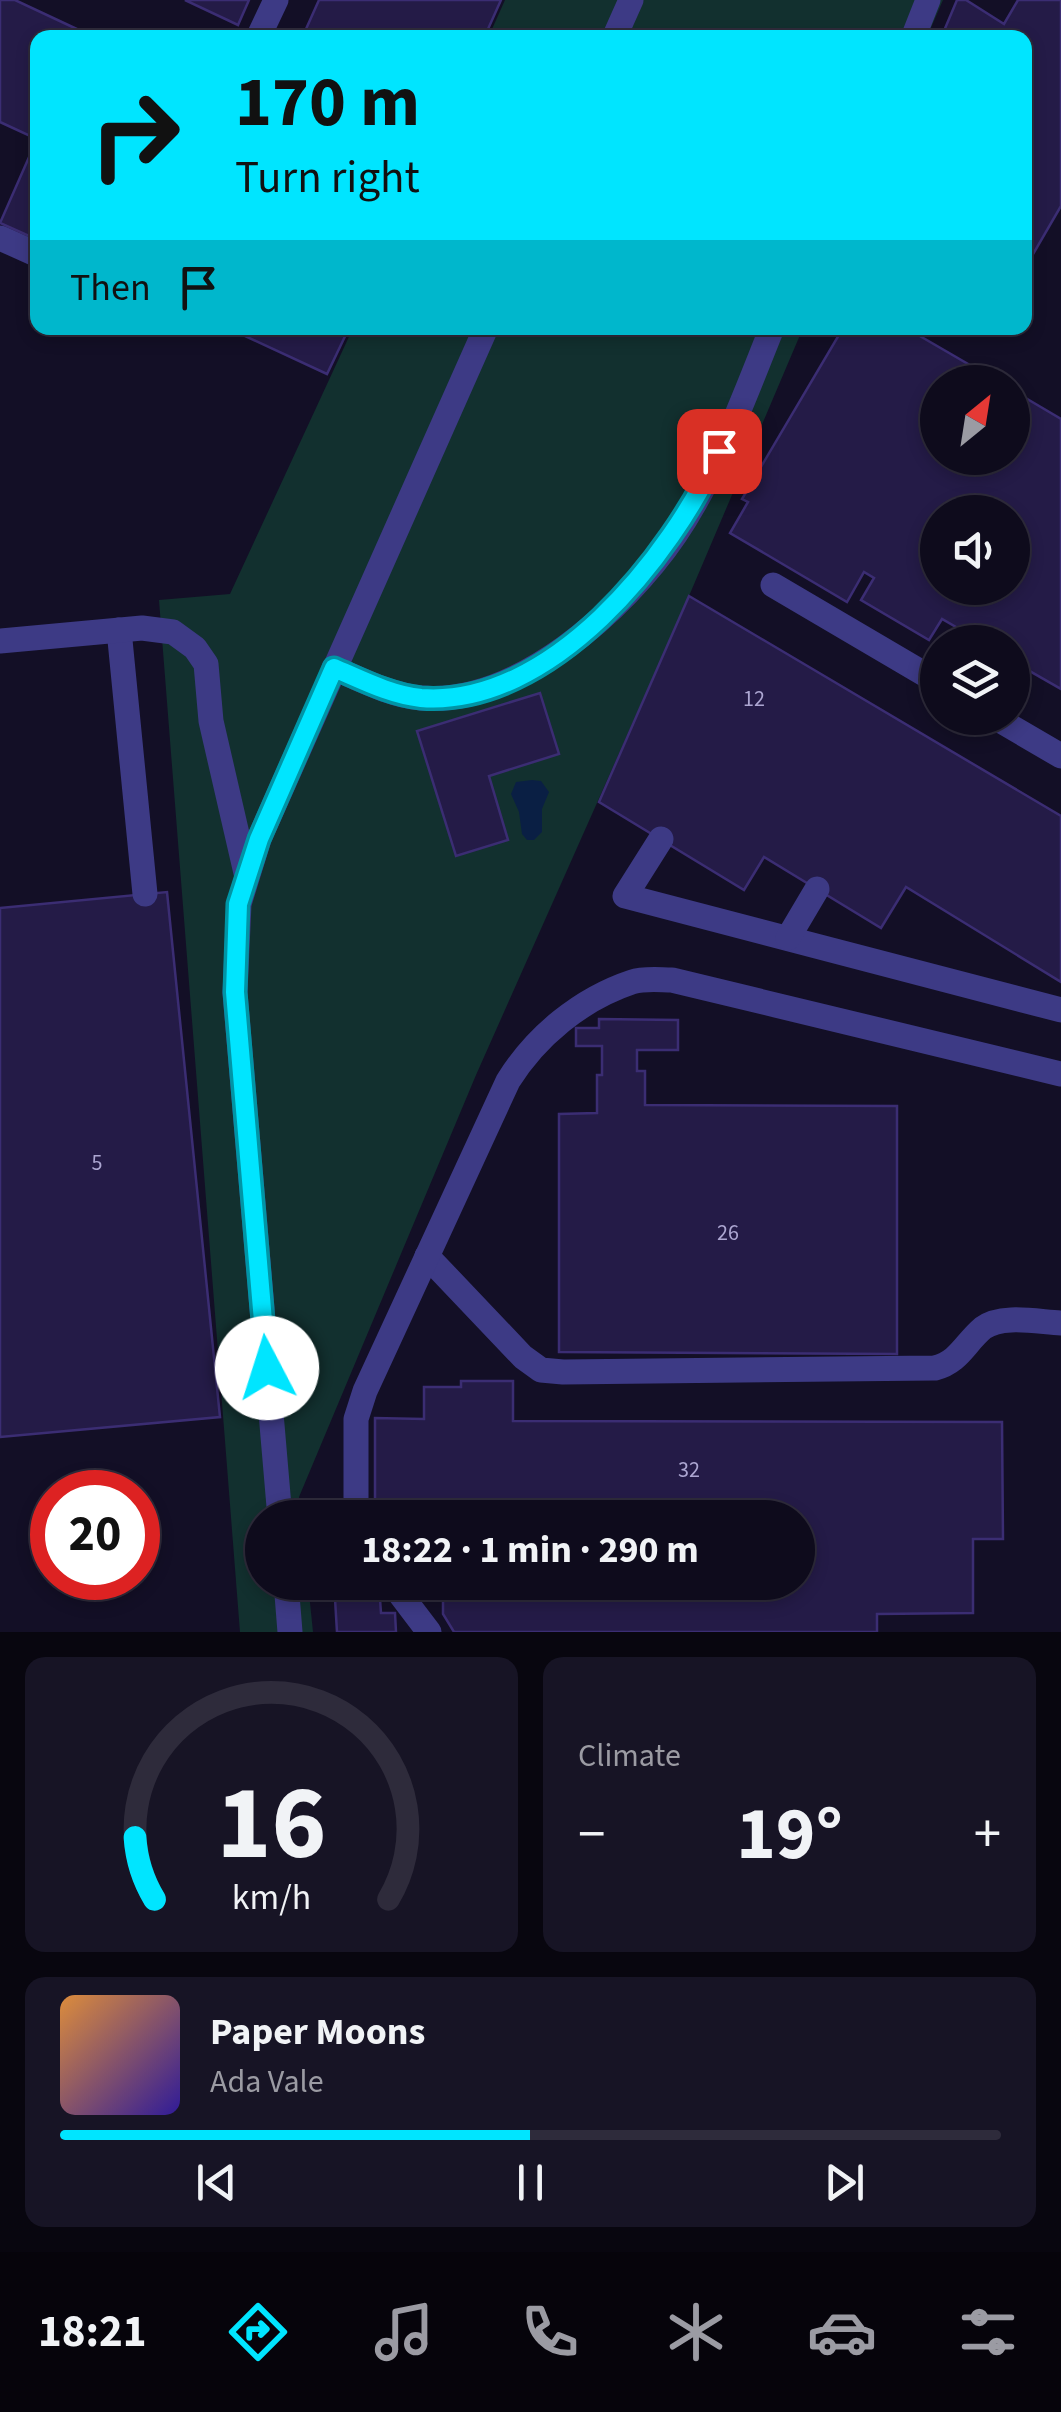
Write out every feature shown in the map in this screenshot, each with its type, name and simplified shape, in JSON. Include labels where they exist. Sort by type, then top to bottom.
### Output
[{"type":"street","points":[[262,30],[276,0]]},
{"type":"street","points":[[618,30],[631,0]]},
{"type":"street","points":[[915,30],[928,0]]},
{"type":"street","points":[[0,238],[30,251]]},
{"type":"street","points":[[278,1500],[235,992],[238,904],[246,872],[483,335]]},
{"type":"street","points":[[334,668],[385,690],[419,698],[464,696],[508,684],[581,636],[650,568],[675,535],[705,483],[769,335]]},
{"type":"street","points":[[773,584],[920,671]]},
{"type":"street","points":[[0,642],[130,629],[173,632],[196,648],[206,664],[211,721],[246,872]]},
{"type":"street","points":[[130,629],[146,894]]},
{"type":"street","points":[[1025,735],[1061,756]]},
{"type":"street","points":[[660,839],[625,896],[1061,1010]]},
{"type":"street","points":[[788,938],[817,889]]},
{"type":"street","points":[[356,1500],[356,1419],[427,1256],[495,1106],[522,1058],[573,1012],[635,981],[672,980],[1061,1074]]},
{"type":"street","points":[[427,1256],[523,1358],[541,1370],[935,1368],[957,1358],[982,1329],[993,1323],[1061,1323]]},
{"type":"street","points":[[287,1600],[290,1632]]},
{"type":"street","points":[[404,1600],[429,1632]]},
{"type":"green space","points":[[505,0],[943,0],[930,30],[492,30]]},
{"type":"green space","points":[[350,335],[800,335],[476,1075],[299,1500],[245,1500],[245,1600],[310,1600],[313,1632],[240,1632],[159,600],[230,594]]},
{"type":"water","points":[[541,781],[549,792],[542,809],[542,832],[534,840],[527,840],[511,794],[516,782]]},
{"type":"building","points":[[0,0],[15,0],[79,30],[30,30],[30,136],[0,122]]},
{"type":"building","points":[[185,0],[249,0],[238,25]]},
{"type":"building","points":[[319,0],[501,0],[488,30],[306,30]]},
{"type":"building","points":[[957,0],[966,0],[1004,24],[1018,0],[1061,0],[1061,206],[1032,256],[1032,30],[944,30]]},
{"type":"building","points":[[30,155],[30,236],[0,223]]},
{"type":"building","points":[[243,335],[346,335],[327,374]]},
{"type":"building","points":[[839,335],[918,335],[970,365],[920,365],[920,475],[1030,475],[1030,401],[1061,419],[1061,689],[1030,671],[1030,625],[952,625],[942,619],[938,625],[920,625],[920,635],[861,600],[874,578],[864,572],[847,602],[730,533],[748,502],[742,499]]},
{"type":"building","points":[[689,596],[1061,816],[1061,982],[906,887],[881,928],[764,857],[744,890],[599,802]]},
{"type":"building","points":[[540,693],[559,754],[489,776],[508,840],[456,856],[417,731]]},
{"type":"building","points":[[167,892],[220,1417],[0,1437],[0,908]]},
{"type":"building","points":[[599,1019],[678,1020],[678,1050],[637,1050],[637,1071],[645,1071],[645,1105],[897,1106],[897,1354],[559,1352],[559,1114],[597,1113],[602,1046],[576,1046],[576,1028],[599,1028]]},
{"type":"building","points":[[461,1381],[513,1381],[513,1421],[1002,1422],[1003,1539],[973,1539],[973,1613],[877,1614],[877,1632],[454,1632],[443,1614],[443,1600],[815,1600],[815,1500],[375,1500],[375,1418],[424,1419],[424,1387],[461,1387]]},
{"type":"building","points":[[335,1600],[380,1600],[381,1613],[395,1613],[396,1632],[337,1632]]},
{"type":"route","points":[[267,1368],[235,992],[238,904],[259,839],[334,668],[385,690],[419,698],[464,696],[508,684],[581,636],[650,568],[675,535],[719,451]]}]
